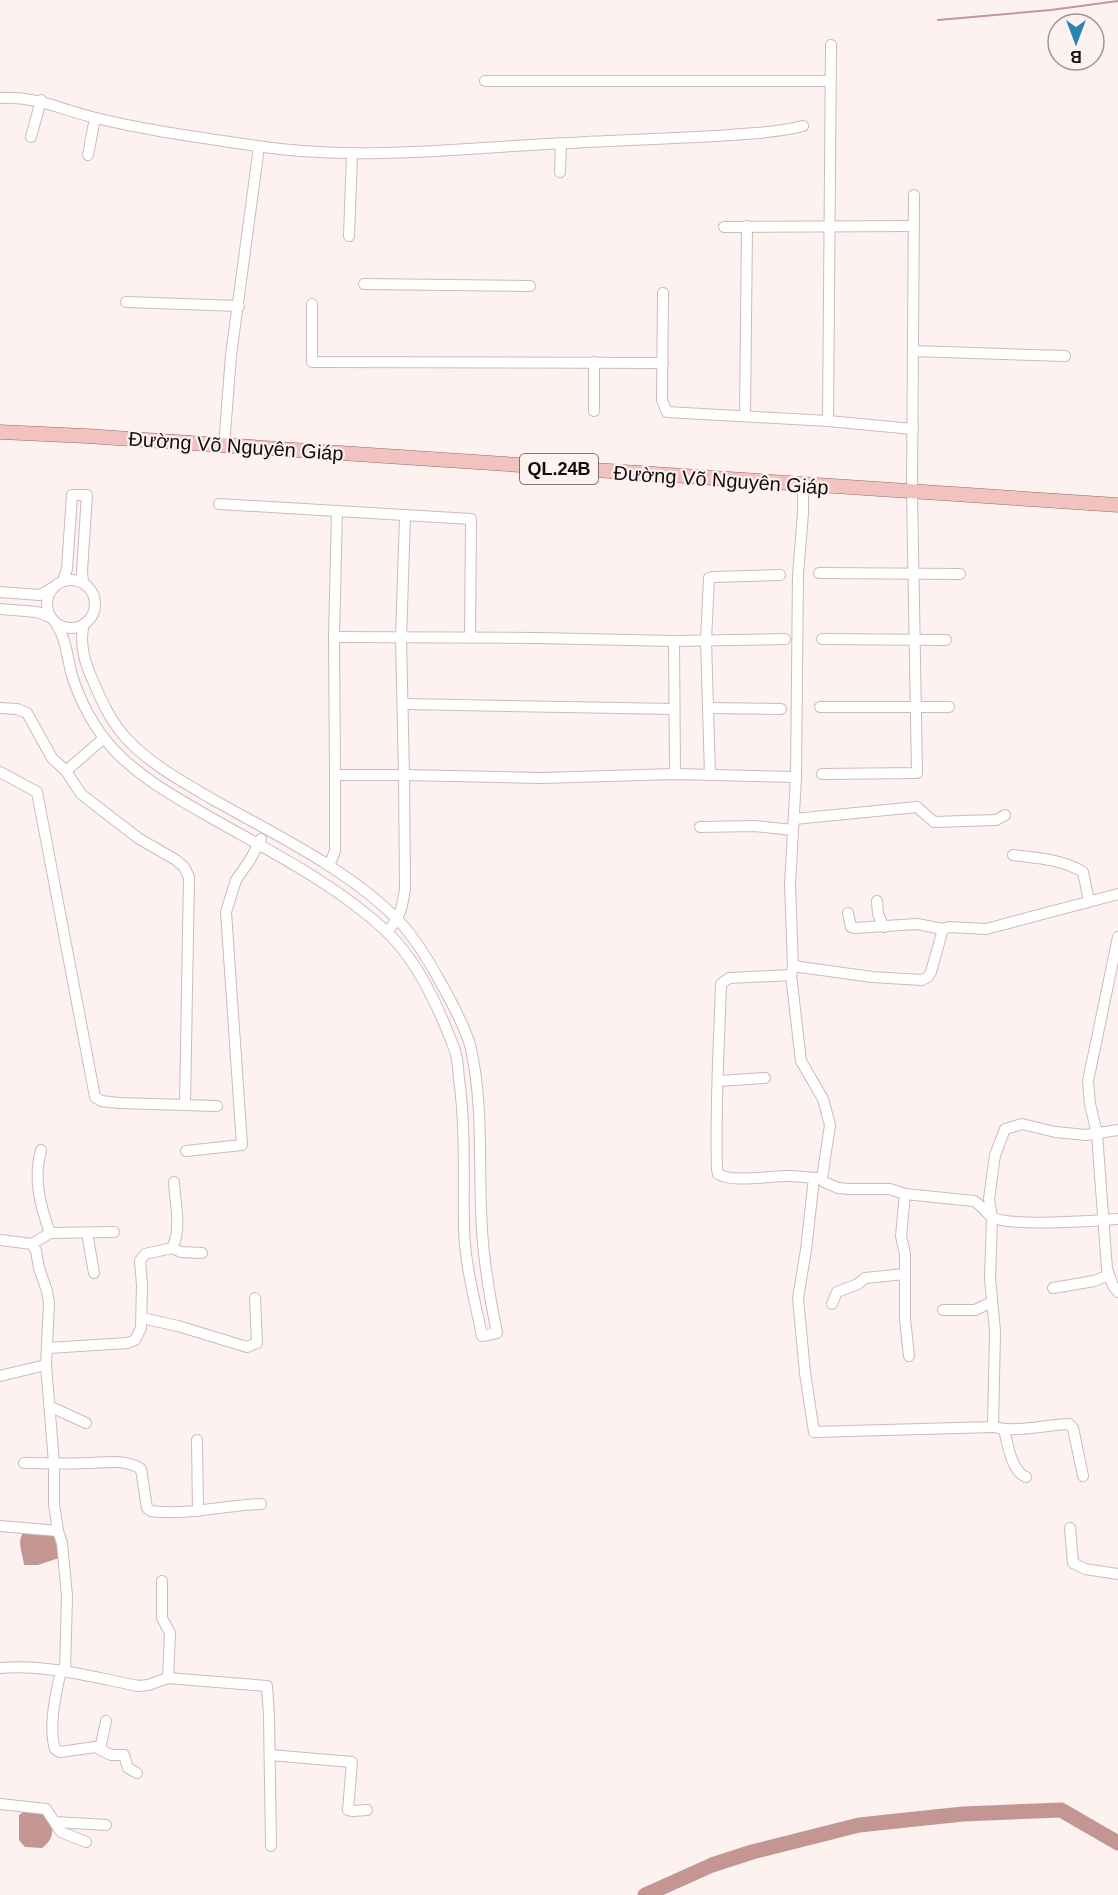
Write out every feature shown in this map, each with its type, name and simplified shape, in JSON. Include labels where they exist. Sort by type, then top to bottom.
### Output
[{"type":"main road","name":"Đường Võ Nguyên Giáp","points":[[0,432],[1118,505]]},
{"type":"street","points":[[828,421],[831,45]]},
{"type":"street","points":[[485,81],[830,81]]},
{"type":"street","points":[[0,98],[41,100],[96,118],[260,147],[322,153],[352,154],[750,134],[803,126]]},
{"type":"street","points":[[31,137],[41,100]]},
{"type":"street","points":[[88,155],[96,118]]},
{"type":"street","points":[[560,172],[561,143]]},
{"type":"street","points":[[224,446],[229,373],[260,147]]},
{"type":"street","points":[[349,236],[352,154]]},
{"type":"street","points":[[822,774],[917,773],[912,492],[914,195]]},
{"type":"street","points":[[745,416],[747,226]]},
{"type":"street","points":[[724,227],[914,226]]},
{"type":"street","points":[[364,284],[530,286]]},
{"type":"street","points":[[663,293],[662,400],[667,412],[828,421],[913,429]]},
{"type":"street","points":[[126,302],[239,306]]},
{"type":"street","points":[[312,304],[312,362],[663,363]]},
{"type":"street","points":[[913,351],[1065,356]]},
{"type":"street","points":[[594,362],[594,411]]},
{"type":"street","points":[[803,485],[798,575],[796,777],[790,884],[792,970],[801,1061],[823,1099],[830,1125],[818,1178],[798,1298],[805,1373],[814,1432],[993,1427],[1004,1430],[1069,1424],[1073,1428],[1083,1476]]},
{"type":"street","points":[[63,581],[67,569],[72,495],[87,495],[83,583]]},
{"type":"street","points":[[219,504],[471,519],[470,637]]},
{"type":"street","points":[[329,866],[335,851],[334,637],[337,511]]},
{"type":"street","points":[[387,932],[398,920],[403,908],[405,889],[404,704],[401,638],[405,516]]},
{"type":"street","points":[[819,573],[960,574]]},
{"type":"street","points":[[710,775],[706,640],[708,578],[780,575]]},
{"type":"street","points":[[0,592],[40,595],[63,581],[76,580],[89,588],[95,602],[92,617],[73,629],[37,612],[0,609]]},
{"type":"street","points":[[52,588],[46,603],[64,638],[72,674],[93,723],[124,759],[134,769],[177,798],[325,885],[351,903],[387,932],[413,964],[434,1003],[455,1051],[462,1099],[464,1232],[471,1282],[482,1336],[497,1333],[488,1289],[482,1231],[479,1100],[471,1047],[427,957],[398,920],[364,891],[329,866],[185,783],[136,748],[108,715],[88,672],[81,636],[84,624]]},
{"type":"street","points":[[334,637],[674,641],[785,639]]},
{"type":"street","points":[[822,639],[946,639]]},
{"type":"street","points":[[674,641],[675,774]]},
{"type":"street","points":[[404,704],[674,709]]},
{"type":"street","points":[[820,707],[949,707]]},
{"type":"street","points":[[0,708],[27,712],[52,758],[66,771],[81,794],[138,838],[176,860],[184,867],[189,877],[185,1104]]},
{"type":"street","points":[[708,708],[781,709]]},
{"type":"street","points":[[66,771],[104,738]]},
{"type":"street","points":[[124,759],[136,748]]},
{"type":"street","points":[[0,772],[37,792],[96,1098],[101,1101],[119,1103],[217,1106]]},
{"type":"street","points":[[334,775],[541,778],[675,774],[796,777]]},
{"type":"street","points":[[700,827],[793,824],[917,807],[934,822],[996,820],[1005,815]]},
{"type":"street","points":[[186,1151],[242,1145],[226,912],[236,880],[266,830]]},
{"type":"street","points":[[1013,855],[1063,862],[1083,872],[1089,901]]},
{"type":"street","points":[[848,913],[851,927],[917,924],[943,928],[986,929],[1118,894]]},
{"type":"street","points":[[877,901],[878,914],[884,927]]},
{"type":"street","points":[[943,928],[931,972],[922,980],[792,970],[729,978],[722,984],[716,1117],[718,1174],[725,1177],[818,1178],[838,1188],[890,1189],[905,1194],[974,1201],[992,1217],[1010,1221],[1118,1219]]},
{"type":"street","points":[[1118,937],[1114,975],[1088,1080],[1090,1104],[1097,1134],[1107,1269],[1113,1286],[1118,1292]]},
{"type":"street","points":[[719,1081],[765,1078]]},
{"type":"street","points":[[993,1427],[995,1331],[990,1278],[992,1217],[989,1199],[995,1155],[1005,1129],[1022,1124],[1086,1136],[1118,1130]]},
{"type":"street","points":[[41,1150],[37,1173],[38,1189],[50,1233]]},
{"type":"street","points":[[172,1248],[177,1229],[174,1182]]},
{"type":"street","points":[[905,1194],[901,1236],[905,1254],[904,1319],[909,1356]]},
{"type":"street","points":[[0,1240],[32,1244],[50,1233],[114,1232]]},
{"type":"street","points":[[87,1233],[94,1273]]},
{"type":"street","points":[[32,1244],[36,1251],[49,1303],[46,1365],[51,1407],[54,1504],[62,1543],[67,1596],[63,1671],[54,1698],[54,1747],[60,1752],[92,1748],[100,1749],[111,1755],[124,1755],[128,1768],[137,1773]]},
{"type":"street","points":[[48,1347],[128,1343],[135,1340],[141,1318],[140,1261],[142,1256],[172,1248],[181,1252],[202,1253]]},
{"type":"street","points":[[832,1304],[837,1292],[858,1284],[865,1278],[905,1274]]},
{"type":"street","points":[[1053,1288],[1094,1281],[1109,1275]]},
{"type":"street","points":[[141,1318],[251,1347],[257,1343],[255,1298]]},
{"type":"street","points":[[943,1310],[975,1310],[993,1302]]},
{"type":"street","points":[[0,1376],[46,1365]]},
{"type":"street","points":[[51,1407],[86,1423]]},
{"type":"street","points":[[1004,1430],[1015,1467],[1021,1476],[1026,1478]]},
{"type":"street","points":[[197,1440],[198,1511]]},
{"type":"street","points":[[24,1463],[111,1461],[136,1466],[141,1469],[147,1508],[161,1513],[198,1511],[239,1504],[261,1504]]},
{"type":"street","points":[[0,1526],[58,1531]]},
{"type":"street","points":[[1070,1528],[1073,1563],[1085,1569],[1118,1574]]},
{"type":"street","points":[[162,1581],[162,1618],[170,1633],[168,1678]]},
{"type":"street","points":[[0,1668],[63,1671],[138,1686],[168,1678],[267,1686],[271,1846]]},
{"type":"street","points":[[100,1749],[106,1721]]},
{"type":"street","points":[[270,1755],[352,1762],[347,1808],[350,1811],[367,1810]]},
{"type":"street","points":[[0,1804],[46,1809],[61,1832],[86,1842]]},
{"type":"street","points":[[55,1822],[106,1825]]},
{"type":"shaded area","points":[[24,1531],[54,1532],[62,1557],[38,1565],[24,1565],[20,1539]]},
{"type":"shaded area","points":[[25,1811],[45,1814],[50,1823],[52,1832],[50,1840],[42,1848],[25,1847],[19,1840],[19,1815]]},
{"type":"waterway","points":[[938,20],[1051,10],[1118,1]]},
{"type":"waterway","points":[[645,1895],[712,1865],[752,1852],[859,1825],[963,1814],[1061,1810],[1118,1843]]}]
